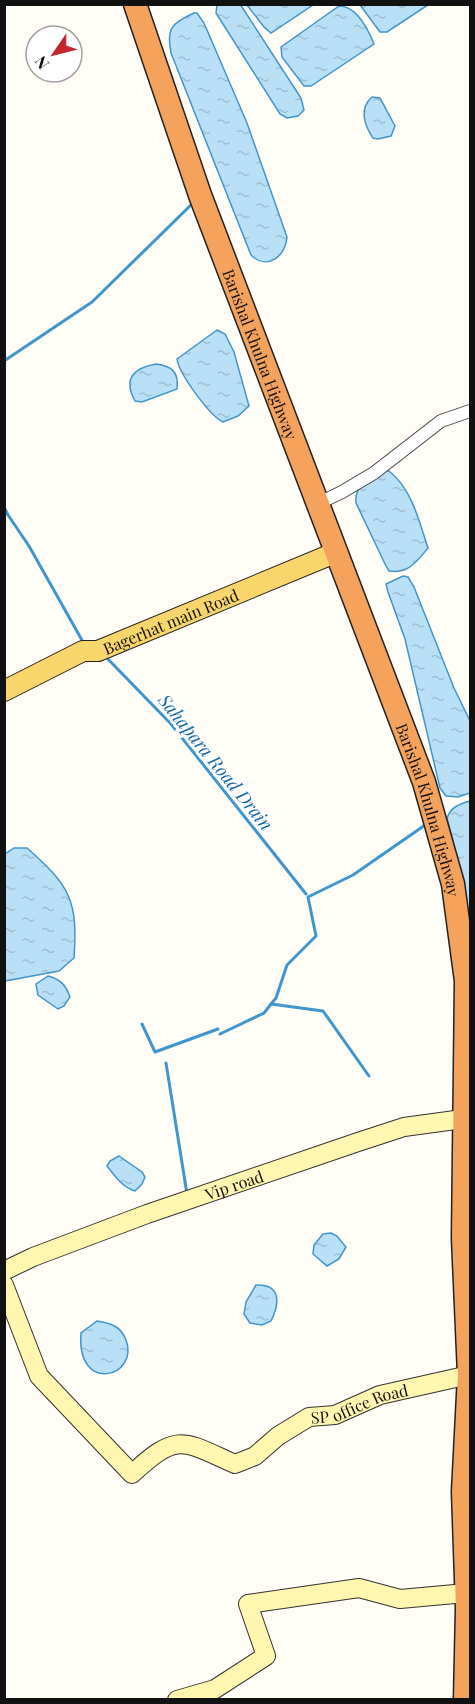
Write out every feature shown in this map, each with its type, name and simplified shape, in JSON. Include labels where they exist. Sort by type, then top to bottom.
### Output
[{"type":"highway","name":"Barishal Khulna Highway","points":[[135,4],[200,195],[424,782],[453,884],[466,981],[468,1118],[463,1238],[469,1375],[463,1492],[468,1602],[465,1700]]},
{"type":"main road","name":"Bagerhat main Road","points":[[4,691],[83,651],[98,651],[337,552]]},
{"type":"street","points":[[319,503],[374,473],[441,422],[471,411]]},
{"type":"street","name":"Vip road","points":[[4,1270],[147,1214],[358,1142],[404,1127],[468,1118]]},
{"type":"street","name":"SP office Road","points":[[4,1285],[39,1376],[132,1474],[163,1449],[178,1443],[192,1445],[235,1464],[255,1456],[278,1436],[309,1418],[335,1415],[380,1395],[469,1375]]},
{"type":"street","points":[[177,1700],[215,1689],[266,1656],[248,1604],[359,1588],[400,1599],[468,1602]]},
{"type":"water","points":[[217,5],[240,5],[242,7],[301,98],[304,110],[298,116],[287,118],[280,114],[216,13]]},
{"type":"water","points":[[247,5],[313,5],[271,33]]},
{"type":"water","points":[[360,5],[428,5],[387,32],[380,32]]},
{"type":"water","points":[[339,6],[356,14],[365,25],[374,44],[311,86],[304,86],[282,57],[281,47]]},
{"type":"water","points":[[197,13],[204,23],[247,123],[287,237],[283,250],[275,259],[269,261],[257,260],[251,255],[171,53],[169,38],[172,27]]},
{"type":"water","points":[[372,97],[380,98],[395,126],[391,136],[373,138],[367,128],[364,111]]},
{"type":"water","points":[[217,330],[225,334],[234,352],[249,406],[238,416],[223,422],[196,394],[183,374],[177,359]]},
{"type":"water","points":[[156,364],[166,366],[173,371],[177,378],[177,389],[142,402],[135,401],[130,386],[132,376],[141,368]]},
{"type":"water","points":[[382,471],[389,471],[404,487],[414,506],[428,548],[412,565],[402,570],[389,571],[356,503],[357,492],[360,488]]},
{"type":"water","points":[[403,576],[408,577],[414,587],[454,688],[470,721],[470,793],[458,797],[446,796],[440,788],[405,639],[386,584]]},
{"type":"water","points":[[470,801],[470,932],[466,894],[447,818],[456,807]]},
{"type":"water","points":[[14,848],[27,848],[62,884],[72,908],[74,958],[59,971],[5,981],[5,854]]},
{"type":"water","points":[[48,976],[62,983],[70,997],[64,1006],[58,1009],[38,995],[36,984]]},
{"type":"water","points":[[119,1156],[142,1172],[145,1177],[135,1191],[123,1184],[107,1166],[110,1161]]},
{"type":"water","points":[[331,1233],[337,1236],[346,1247],[339,1259],[327,1266],[313,1254],[314,1245],[323,1234]]},
{"type":"water","points":[[256,1285],[274,1291],[277,1301],[271,1321],[262,1325],[250,1323],[244,1314],[246,1302]]},
{"type":"water","points":[[97,1321],[115,1326],[126,1340],[128,1353],[124,1363],[117,1370],[107,1374],[97,1372],[88,1365],[82,1353],[81,1333]]},
{"type":"waterway","points":[[4,361],[92,302],[193,203]]},
{"type":"waterway","points":[[4,507],[29,546],[83,642]]},
{"type":"waterway","name":"Sahapara Road Drain","points":[[104,655],[171,724],[306,894]]},
{"type":"waterway","name":"Sahapara Road Drain","points":[[369,1076],[323,1011],[271,1004],[276,998],[287,965],[316,936],[308,897],[353,875],[428,823]]},
{"type":"waterway","name":"Sahapara Road Drain","points":[[220,1034],[264,1013],[271,1004]]},
{"type":"waterway","name":"Sahapara Road Drain","points":[[142,1024],[155,1052],[218,1029]]},
{"type":"waterway","name":"Sahapara Road Drain","points":[[166,1063],[187,1194]]}]
